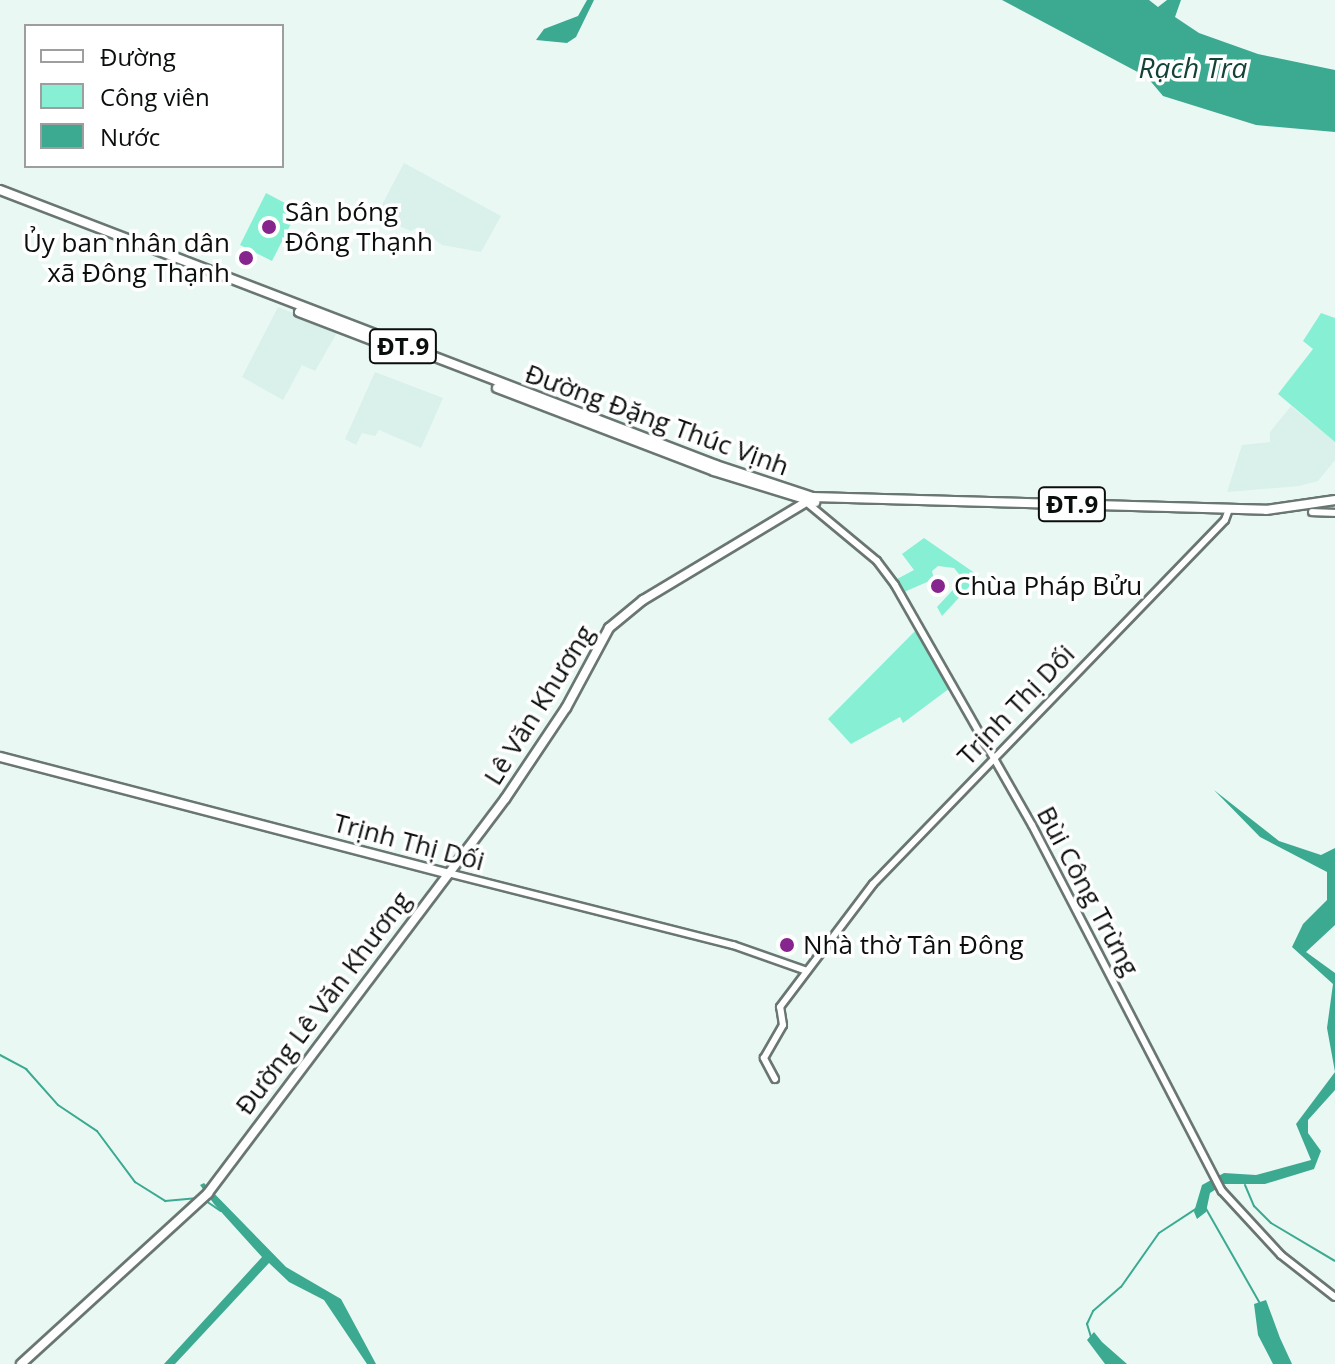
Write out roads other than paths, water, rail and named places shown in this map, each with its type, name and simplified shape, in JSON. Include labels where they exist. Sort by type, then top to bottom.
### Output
[{"type":"main road","name":"Đường Đặng Thúc Vịnh","points":[[0,193],[714,471],[807,499],[1312,512],[1335,503]]},
{"type":"main road","name":"Lê Văn Khương","points":[[446,873],[518,780],[616,622],[725,547],[807,499]]},
{"type":"main road","name":"Đường Đặng Thúc Vịnh","points":[[1229,511],[1304,508],[1335,503]]},
{"type":"main road","name":"Trịnh Thị Dối","points":[[0,757],[446,873]]},
{"type":"main road","name":"Đường Lê Văn Khương","points":[[21,1364],[195,1210],[212,1191],[233,1157],[446,873]]},
{"type":"street","name":"Bùi Công Trừng","points":[[807,499],[886,572],[993,759],[1222,1191],[1281,1255],[1335,1297]]},
{"type":"street","name":"Trịnh Thị Dối","points":[[775,1079],[764,1054],[783,1025],[780,1007],[894,858],[993,759],[1229,511]]},
{"type":"street","points":[[1312,512],[1335,513]]},
{"type":"street","name":"Trịnh Thị Dối","points":[[446,873],[733,945],[807,971]]},
{"type":"water","points":[[587,0],[594,0],[576,37],[567,43],[536,40],[544,29],[578,16]]},
{"type":"water","name":"Rạch Tra","points":[[1002,0],[1149,0],[1158,7],[1167,0],[1181,0],[1175,17],[1199,33],[1258,54],[1335,70],[1335,132],[1256,125],[1163,96],[1147,77]]},
{"type":"water","points":[[1214,790],[1279,841],[1321,855],[1335,848],[1335,925],[1306,952],[1335,973],[1335,1072],[1327,1028],[1333,984],[1292,947],[1303,924],[1327,900],[1327,872],[1260,837]]},
{"type":"water","points":[[1335,1072],[1335,1090],[1308,1120],[1308,1133],[1321,1151],[1314,1169],[1265,1184],[1224,1184],[1210,1193],[1206,1212],[1197,1219],[1194,1212],[1202,1185],[1224,1173],[1256,1175],[1311,1160],[1296,1124]]},
{"type":"water","points":[[204,1183],[286,1267],[341,1299],[376,1364],[367,1364],[324,1300],[289,1282],[269,1263],[175,1364],[164,1364],[262,1257],[214,1204],[200,1185]]},
{"type":"water","points":[[1266,1300],[1292,1364],[1273,1364],[1258,1335],[1254,1304]]},
{"type":"water","points":[[1094,1332],[1127,1364],[1105,1364],[1087,1340]]},
{"type":"waterway","points":[[0,1055],[26,1069],[58,1105],[97,1131],[135,1182],[165,1201],[201,1198]]},
{"type":"waterway","points":[[1245,1185],[1254,1206],[1271,1223],[1335,1261]]},
{"type":"waterway","points":[[206,1201],[221,1211]]},
{"type":"waterway","points":[[1205,1207],[1261,1305]]},
{"type":"waterway","points":[[1091,1337],[1087,1324],[1093,1311],[1121,1287],[1159,1233],[1197,1208]]},
{"type":"place","name":"Sân bóng Đông Thạnh","points":[[269,227]]},
{"type":"place","name":"Ủy ban nhân dân xã Đông Thạnh","points":[[246,258]]},
{"type":"place","name":"Chùa Pháp Bửu","points":[[938,586]]},
{"type":"place","name":"Nhà thờ Tân Đông","points":[[787,945]]}]
